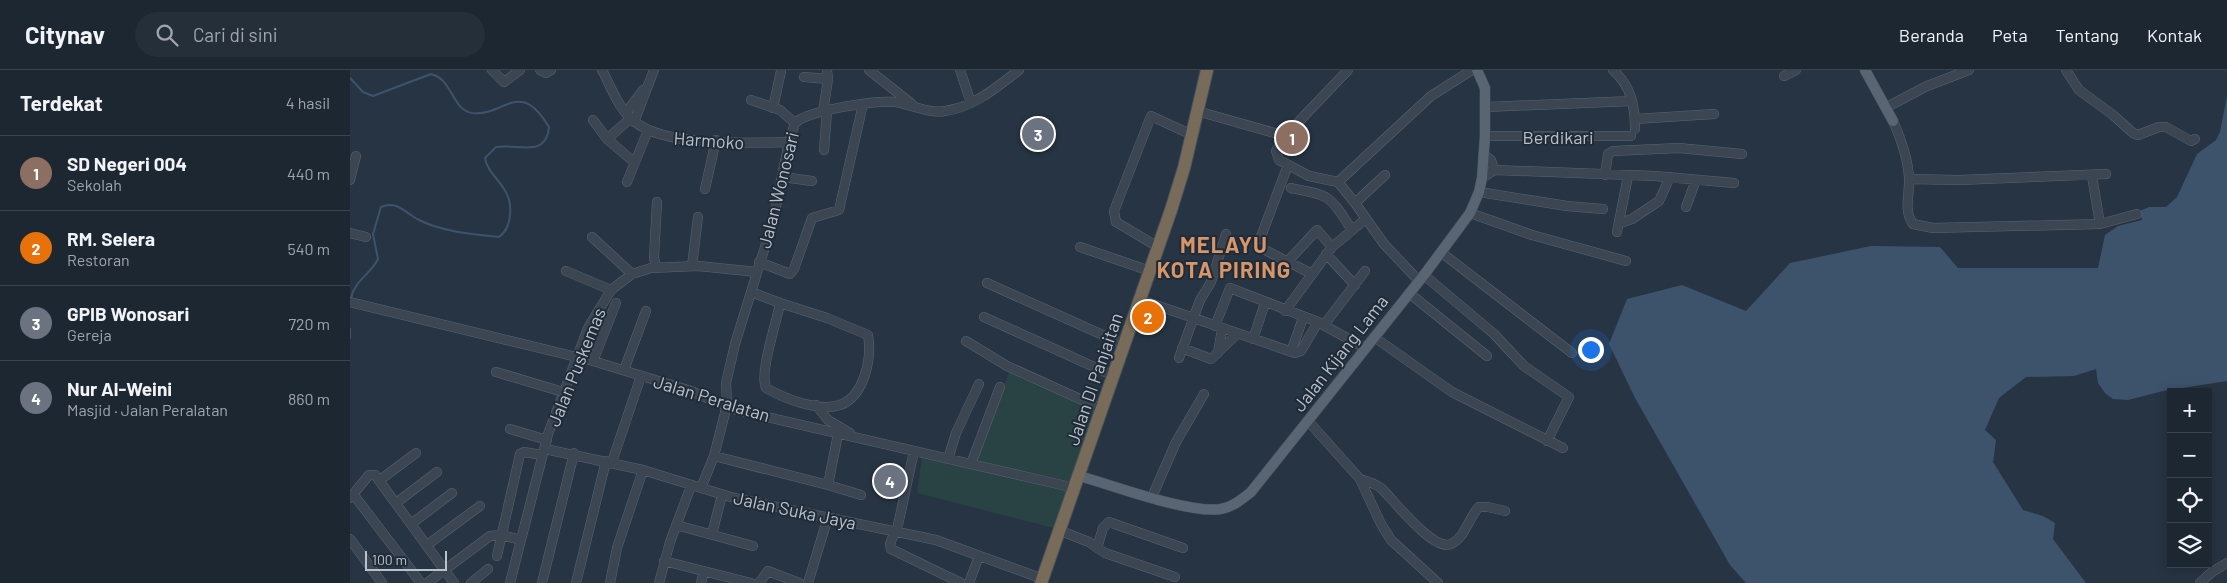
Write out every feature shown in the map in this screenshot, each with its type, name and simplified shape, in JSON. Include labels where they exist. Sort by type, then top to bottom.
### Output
[{"type":"highway","name":"Jalan DI Panjaitan","points":[[1044,582],[1066,533],[1146,302],[1158,247],[1184,168],[1207,70]]},
{"type":"highway","name":"Jalan DI Panjaitan","points":[[1044,582],[1125,344],[1191,168],[1214,70]]},
{"type":"main road","points":[[1865,70],[1893,121]]},
{"type":"main road","name":"Jalan Kijang Lama","points":[[1086,478],[1152,497],[1211,509],[1221,509],[1233,505],[1251,492],[1422,278],[1470,213],[1479,192],[1482,178],[1485,136],[1485,88],[1479,71]]},
{"type":"street","points":[[492,70],[504,82],[520,70]]},
{"type":"street","points":[[540,70],[546,73],[551,70]]},
{"type":"street","points":[[602,70],[630,118]]},
{"type":"street","points":[[607,139],[630,118],[651,80],[654,70]]},
{"type":"street","points":[[869,70],[914,106]]},
{"type":"street","points":[[960,70],[971,103]]},
{"type":"street","name":"Jalan Wonosari","points":[[660,583],[664,561],[676,524],[714,456],[727,405],[726,383],[730,363],[759,262],[773,221],[789,142],[796,123],[803,118],[863,104],[889,102],[943,111],[971,103],[995,89],[1019,70]]},
{"type":"street","points":[[1348,70],[1285,136],[1276,154],[1279,160],[1316,178],[1338,182],[1384,244],[1422,278],[1494,334],[1524,366],[1569,397],[1547,441]]},
{"type":"street","name":"Berdikari","points":[[1485,136],[1633,133],[1635,119],[1632,100],[1626,84],[1613,70]]},
{"type":"street","points":[[1784,76],[1796,70]]},
{"type":"street","points":[[1887,107],[1932,83],[1969,70]]},
{"type":"street","points":[[2066,70],[2080,90],[2133,133],[2138,135],[2162,127],[2171,129],[2191,140],[2195,139]]},
{"type":"street","points":[[772,108],[781,71]]},
{"type":"street","points":[[1338,182],[1431,96],[1479,71]]},
{"type":"street","points":[[804,76],[827,74],[824,150]]},
{"type":"street","points":[[751,100],[772,108],[796,123]]},
{"type":"street","points":[[1486,107],[1632,100]]},
{"type":"street","points":[[759,262],[790,274],[794,270],[812,218],[839,210],[863,104]]},
{"type":"street","points":[[1204,113],[1285,136]]},
{"type":"street","points":[[1635,119],[1714,114]]},
{"type":"street","points":[[1158,247],[1116,222],[1113,215],[1116,204],[1151,116],[1192,135]]},
{"type":"street","name":"Harmoko","points":[[630,118],[648,130],[667,138],[789,142]]},
{"type":"street","points":[[593,120],[607,139],[634,162]]},
{"type":"street","points":[[1893,121],[1901,138],[1910,179],[1908,214],[1916,226],[1933,228],[2100,224],[2137,214]]},
{"type":"street","points":[[627,182],[648,130]]},
{"type":"street","points":[[705,189],[716,140]]},
{"type":"street","points":[[1605,174],[1608,154],[1613,151],[1679,148],[1742,154]]},
{"type":"street","points":[[1483,154],[1491,160],[1494,170]]},
{"type":"street","points":[[350,177],[356,156]]},
{"type":"street","points":[[1260,240],[1288,165]]},
{"type":"street","points":[[1482,178],[1494,170],[1670,177],[1734,183]]},
{"type":"street","points":[[1910,179],[2092,176],[2106,174]]},
{"type":"street","points":[[1354,203],[1385,175]]},
{"type":"street","points":[[1628,176],[1618,227],[1632,220],[1659,201],[1670,177]]},
{"type":"street","points":[[2092,176],[2100,224]]},
{"type":"street","points":[[783,177],[812,181]]},
{"type":"street","points":[[1686,207],[1696,180]]},
{"type":"street","points":[[1291,188],[1327,196],[1352,230]]},
{"type":"street","points":[[1479,192],[1567,206],[1603,209]]},
{"type":"street","points":[[656,267],[654,258],[657,202]]},
{"type":"street","points":[[1470,213],[1544,239],[1626,261]]},
{"type":"street","points":[[692,266],[698,217]]},
{"type":"street","points":[[1285,311],[1329,250],[1362,222]]},
{"type":"street","points":[[1288,261],[1318,230],[1329,250],[1355,285]]},
{"type":"street","points":[[350,233],[366,237]]},
{"type":"street","points":[[1179,358],[1193,318],[1211,282],[1226,234]]},
{"type":"street","points":[[592,238],[632,274]]},
{"type":"street","points":[[1080,247],[1153,272]]},
{"type":"street","points":[[1267,251],[1312,274]]},
{"type":"street","points":[[1442,252],[1572,353]]},
{"type":"street","name":"Jalan Puskemas","points":[[510,583],[545,448],[563,392],[598,309],[610,290],[632,274],[656,267],[692,266],[757,272]]},
{"type":"street","points":[[566,271],[610,290]]},
{"type":"street","points":[[1146,302],[1291,352],[1301,351],[1365,271]]},
{"type":"street","points":[[987,284],[1125,344]]},
{"type":"street","points":[[1218,353],[1219,328],[1230,288],[1321,324],[1365,348]]},
{"type":"street","points":[[751,292],[780,304],[827,318],[868,335],[870,347],[867,367],[859,386],[850,398],[842,404],[816,406],[778,393],[765,386],[767,365],[780,304]]},
{"type":"street","points":[[1409,293],[1487,356]]},
{"type":"street","name":"Jalan Peralatan","points":[[350,302],[592,361],[642,376],[737,410],[1075,488]]},
{"type":"street","points":[[592,361],[616,303]]},
{"type":"street","points":[[1253,339],[1265,303]]},
{"type":"street","points":[[624,370],[646,311]]},
{"type":"street","points":[[984,317],[1114,376]]},
{"type":"street","points":[[1291,352],[1303,318]]},
{"type":"street","points":[[1182,348],[1210,359],[1237,334]]},
{"type":"street","points":[[1374,337],[1444,388],[1563,448]]},
{"type":"street","points":[[966,341],[1007,366],[1102,409]]},
{"type":"street","points":[[496,372],[563,392]]},
{"type":"street","points":[[576,583],[609,461],[642,376]]},
{"type":"street","points":[[948,459],[956,433],[979,384]]},
{"type":"street","points":[[971,464],[1000,386]]},
{"type":"street","points":[[1152,497],[1176,442],[1204,394]]},
{"type":"street","points":[[816,406],[832,422],[859,439]]},
{"type":"street","points":[[1308,420],[1360,479],[1381,524],[1391,540],[1438,583]]},
{"type":"street","points":[[510,429],[545,448]]},
{"type":"street","points":[[828,486],[838,434]]},
{"type":"street","points":[[497,556],[520,454],[545,448]]},
{"type":"street","name":"Jalan Suka Jaya","points":[[545,448],[643,470],[722,495],[828,517],[897,528],[980,556],[1044,582]]},
{"type":"street","points":[[914,451],[897,528],[890,546],[891,549],[961,583]]},
{"type":"street","points":[[380,480],[416,452]]},
{"type":"street","points":[[542,583],[574,454]]},
{"type":"street","points":[[714,456],[861,495]]},
{"type":"street","points":[[610,583],[617,548],[643,470]]},
{"type":"street","points":[[396,503],[437,472]]},
{"type":"street","points":[[421,583],[351,496],[369,475],[375,474],[380,480],[454,583]]},
{"type":"street","points":[[1360,479],[1380,487],[1412,521],[1445,544],[1450,544],[1458,539],[1479,508],[1488,507],[1505,511]]},
{"type":"street","points":[[411,524],[452,493]]},
{"type":"street","points":[[712,534],[722,495]]},
{"type":"street","points":[[427,545],[474,510]]},
{"type":"street","points":[[808,583],[828,517]]},
{"type":"street","points":[[1097,548],[1103,528],[1109,522],[1183,548]]},
{"type":"street","points":[[676,524],[753,546]]},
{"type":"street","points":[[1066,533],[1097,548],[1175,577]]},
{"type":"street","points":[[427,583],[490,536],[501,535],[521,540]]},
{"type":"street","points":[[350,539],[382,583]]},
{"type":"street","points":[[969,583],[980,556]]},
{"type":"street","points":[[664,561],[747,583]]},
{"type":"street","points":[[2200,583],[2220,566],[2227,563]]},
{"type":"street","points":[[471,583],[488,569]]},
{"type":"street","points":[[701,583],[704,571]]},
{"type":"street","points":[[759,583],[768,571],[799,583]]},
{"type":"green space","points":[[1009,372],[1097,411],[1072,482],[977,461]]},
{"type":"green space","points":[[922,457],[1069,490],[1057,529],[917,493]]},
{"type":"water","points":[[2227,96],[2227,381],[2182,388],[2167,388],[2167,390],[2128,400],[2113,399],[2105,393],[2098,383],[2096,369],[2074,376],[2026,377],[1999,398],[1985,430],[1996,440],[1993,462],[2023,510],[2043,516],[2055,523],[2053,539],[2086,583],[1746,583],[1730,565],[1635,398],[1609,344],[1627,299],[1682,285],[1746,311],[1790,263],[1871,246],[1940,247],[1958,268],[2098,268],[2105,235],[2118,226],[2142,220],[2140,211],[2149,207],[2166,207],[2177,197],[2197,154],[2216,140],[2220,132]]},
{"type":"waterway","points":[[350,78],[363,92],[373,96],[431,74],[445,83],[458,104],[466,111],[484,113],[520,102],[529,104],[538,112],[549,127],[547,137],[536,146],[529,148],[496,147],[485,158],[488,166],[507,194],[509,201],[509,221],[504,233],[499,237],[448,230],[419,220],[397,206],[387,205],[381,207],[373,234],[378,259],[375,265],[359,282],[351,298]]},
{"type":"waterway","points":[[350,329],[350,338]]},
{"type":"place","name":"GPIB Wonosari","points":[[1038,134]]},
{"type":"place","name":"SD Negeri 004","points":[[1292,138]]},
{"type":"place","name":"RM. Selera","points":[[1148,317]]},
{"type":"place","name":"Nur Al-Weini","points":[[890,481]]},
{"type":"district","name":"MELAYU KOTA PIRING","points":[[1224,256]]}]
